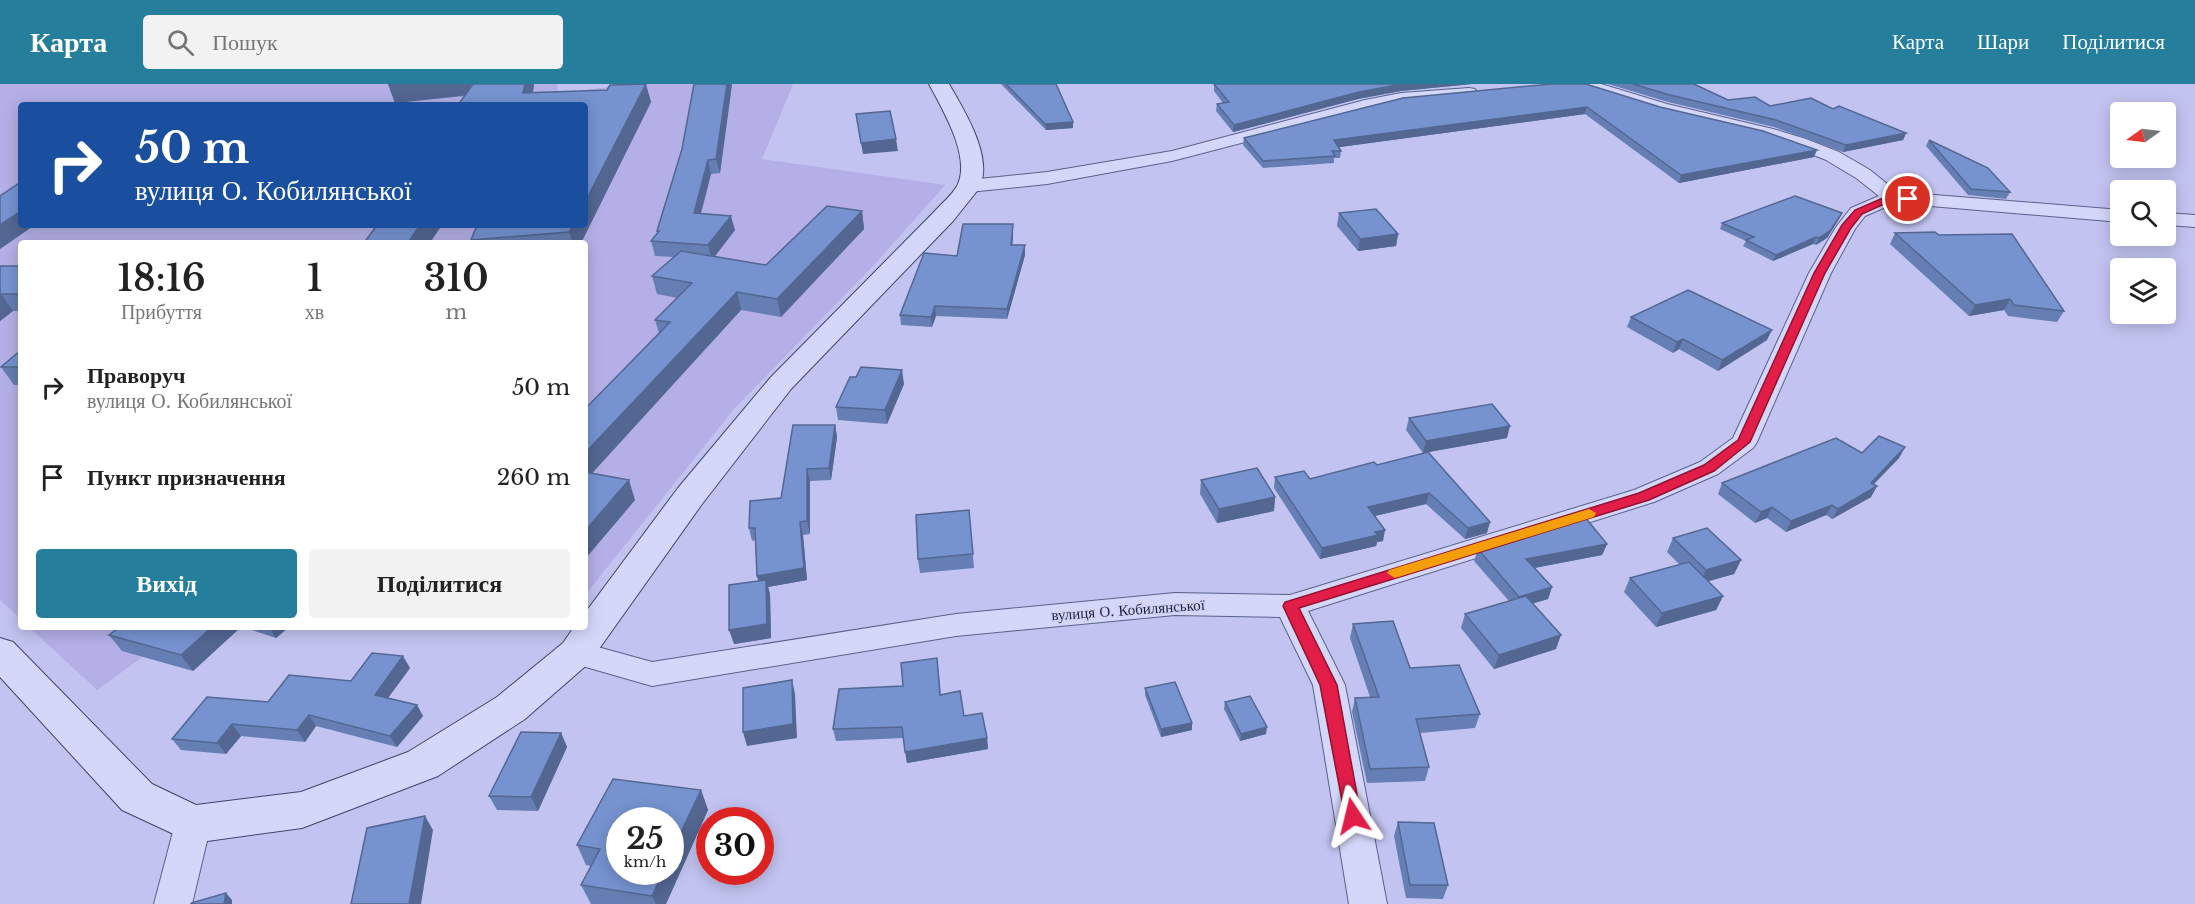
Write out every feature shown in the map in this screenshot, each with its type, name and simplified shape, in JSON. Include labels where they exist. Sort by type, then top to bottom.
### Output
[{"type":"main road","points":[[0,652],[137,797],[193,824],[302,810],[423,764],[511,708],[576,653],[690,496],[781,383],[944,216],[969,186],[972,163],[962,125],[939,84]]},
{"type":"street","points":[[1586,84],[1630,100],[1796,140],[1870,177],[1892,197]]},
{"type":"street","points":[[969,186],[1047,178],[1172,156],[1392,99],[1483,91]]},
{"type":"street","name":"вулиця О. Кобилянської","points":[[576,653],[652,674],[956,625],[1176,604],[1290,606],[1644,496],[1709,468],[1744,442],[1820,273],[1846,227],[1858,212],[1892,197],[2110,215]]},
{"type":"street","points":[[2176,220],[2195,221]]},
{"type":"street","points":[[1290,606],[1329,685],[1368,904]]},
{"type":"street","points":[[173,904],[193,824]]},
{"type":"shaded area","points":[[0,84],[557,84],[559,93],[635,84],[793,84],[762,159],[945,185],[875,264],[734,409],[588,591],[588,240],[18,240],[18,616],[0,600]]},
{"type":"shaded area","points":[[32,630],[180,630],[97,690]]},
{"type":"building","points":[[473,84],[525,84],[523,93],[607,90],[610,85],[646,84],[588,196],[588,102],[460,102]]},
{"type":"building","points":[[694,84],[727,84],[716,159],[708,160],[694,213],[731,216],[708,245],[651,241],[659,231],[657,231],[682,149]]},
{"type":"building","points":[[1006,84],[1056,84],[1073,122],[1045,124]]},
{"type":"building","points":[[1214,84],[1402,84],[1359,92],[1234,125],[1217,104],[1229,102]]},
{"type":"building","points":[[1551,84],[1586,84],[1660,107],[1763,131],[1817,150],[1681,175],[1587,107],[1334,140],[1341,151],[1332,151],[1335,156],[1263,161],[1244,138],[1403,98]]},
{"type":"building","points":[[1633,84],[1694,84],[1728,100],[1755,97],[1770,106],[1811,98],[1833,109],[1839,106],[1906,133],[1846,145],[1776,120]]},
{"type":"building","points":[[890,111],[896,139],[861,143],[856,114]]},
{"type":"building","points":[[1929,140],[1988,168],[2010,192],[1971,189]]},
{"type":"building","points":[[18,184],[18,213],[0,225],[0,196]]},
{"type":"building","points":[[1795,196],[1842,213],[1830,231],[1819,238],[1816,237],[1776,255],[1746,240],[1754,237],[1722,223]]},
{"type":"building","points":[[827,206],[862,211],[777,299],[737,292],[588,450],[588,406],[670,322],[655,320],[692,283],[652,276],[681,251],[766,265]]},
{"type":"building","points":[[1376,209],[1398,234],[1360,239],[1339,213]]},
{"type":"building","points":[[963,224],[1013,224],[1011,245],[1025,245],[1007,309],[935,306],[931,317],[900,315],[924,253],[957,256]]},
{"type":"building","points":[[375,228],[418,228],[410,240],[366,240]]},
{"type":"building","points":[[476,228],[571,228],[569,232],[471,240]]},
{"type":"building","points":[[1935,232],[1939,235],[2012,234],[2064,311],[2014,305],[2010,299],[1975,305],[1895,233]]},
{"type":"building","points":[[0,266],[18,266],[18,294],[0,294]]},
{"type":"building","points":[[1688,290],[1772,330],[1722,360],[1683,339],[1677,342],[1631,317]]},
{"type":"building","points":[[18,353],[18,367],[1,367]]},
{"type":"building","points":[[861,367],[902,370],[885,410],[836,407],[850,377],[856,377]]},
{"type":"building","points":[[1492,404],[1510,426],[1426,441],[1409,418]]},
{"type":"building","points":[[793,425],[835,425],[829,468],[807,469],[807,521],[800,522],[804,568],[757,576],[755,528],[749,528],[750,501],[781,498]]},
{"type":"building","points":[[1879,436],[1905,447],[1871,483],[1877,486],[1838,509],[1832,505],[1791,521],[1772,507],[1761,512],[1722,483],[1836,438],[1862,453]]},
{"type":"building","points":[[1428,452],[1490,522],[1468,528],[1429,493],[1368,507],[1385,530],[1375,532],[1378,535],[1322,548],[1275,477],[1304,471],[1310,479],[1374,462],[1377,465]]},
{"type":"building","points":[[1257,468],[1275,497],[1219,509],[1201,480]]},
{"type":"building","points":[[588,473],[629,480],[588,528]]},
{"type":"building","points":[[969,510],[973,554],[918,559],[916,515]]},
{"type":"building","points":[[1584,516],[1607,544],[1526,559],[1552,587],[1519,597],[1478,549]]},
{"type":"building","points":[[1707,528],[1741,560],[1706,570],[1673,538]]},
{"type":"building","points":[[1689,562],[1723,596],[1662,613],[1630,578]]},
{"type":"building","points":[[766,580],[767,624],[729,630],[729,585]]},
{"type":"building","points":[[1526,596],[1561,635],[1499,655],[1465,614]]},
{"type":"building","points":[[1393,621],[1410,668],[1459,665],[1480,714],[1416,719],[1429,767],[1370,769],[1355,698],[1379,697],[1353,624]]},
{"type":"building","points":[[116,630],[209,630],[181,655],[109,635]]},
{"type":"building","points":[[372,653],[403,656],[375,695],[417,705],[390,736],[309,715],[297,730],[232,724],[217,743],[172,739],[207,697],[268,702],[289,675],[351,681]]},
{"type":"building","points":[[937,658],[940,695],[960,691],[964,716],[982,713],[987,738],[905,752],[902,727],[833,729],[839,689],[903,686],[901,663]]},
{"type":"building","points":[[792,680],[793,724],[743,732],[743,688]]},
{"type":"building","points":[[1175,682],[1192,723],[1161,729],[1145,688]]},
{"type":"building","points":[[1250,696],[1267,727],[1241,734],[1225,702]]},
{"type":"building","points":[[521,732],[561,733],[531,797],[489,796]]},
{"type":"building","points":[[613,779],[701,790],[684,826],[684,807],[606,807],[606,885],[657,885],[652,896],[581,885],[600,849],[577,845]]},
{"type":"building","points":[[425,816],[409,904],[351,904],[367,828]]},
{"type":"building","points":[[1398,822],[1434,823],[1448,885],[1410,885]]},
{"type":"building","points":[[226,893],[224,904],[191,904],[191,903]]},
{"type":"slow traffic","points":[[1395,573],[1589,513]]},
{"type":"route","points":[[1353,816],[1329,685],[1290,606],[1644,496],[1709,468],[1744,442],[1820,273],[1846,227],[1858,212],[1892,197],[1908,199]]}]
